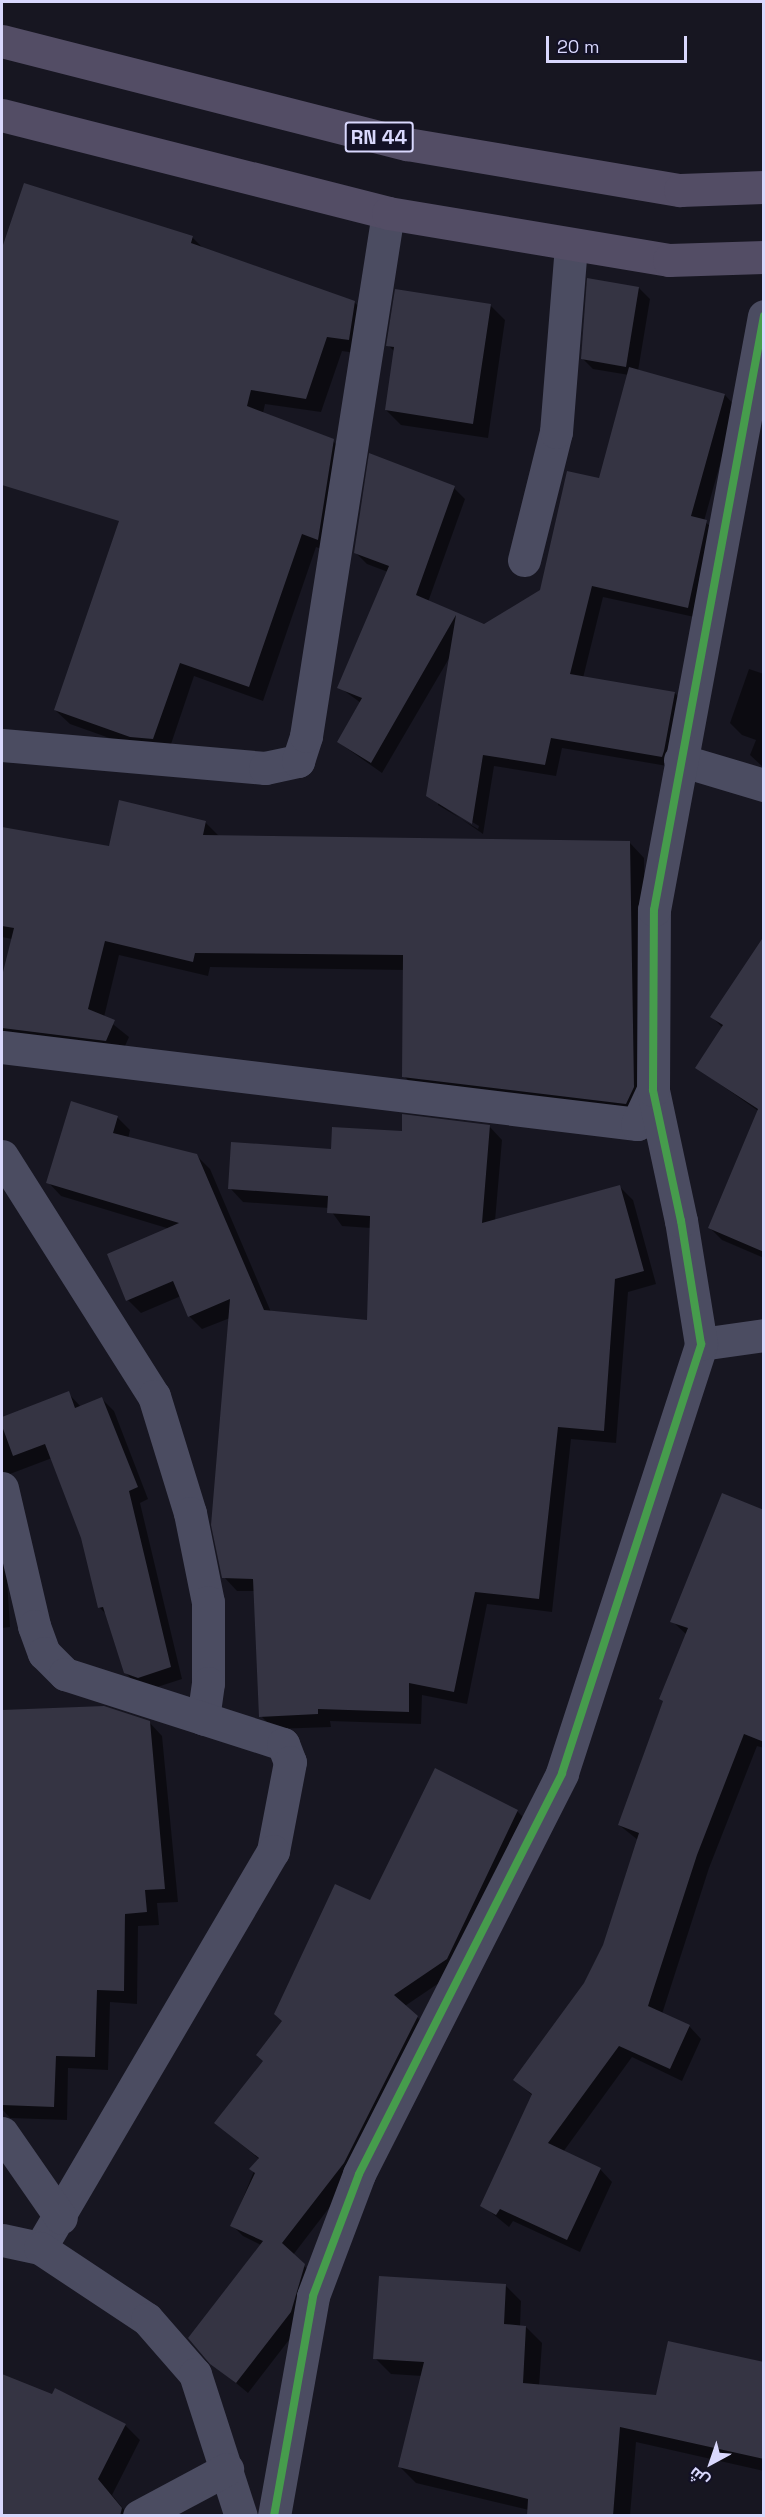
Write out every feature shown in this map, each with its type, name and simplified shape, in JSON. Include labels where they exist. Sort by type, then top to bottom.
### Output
[{"type":"main road","name":"RN 44","points":[[2,41],[407,144],[681,190],[764,187]]},
{"type":"main road","points":[[2,115],[388,213],[669,260],[764,257]]},
{"type":"street","points":[[2,745],[265,768],[298,761],[306,736],[388,213]]},
{"type":"street","points":[[524,560],[556,432],[571,245]]},
{"type":"street","points":[[274,2516],[313,2296],[359,2174],[562,1773],[701,1344],[681,1221],[653,1090],[654,910],[764,316]]},
{"type":"street","points":[[680,760],[764,785]]},
{"type":"street","points":[[2,1047],[637,1124],[653,1090]]},
{"type":"street","points":[[2,1156],[154,1396],[190,1513],[208,1602],[208,1683],[203,1719]]},
{"type":"street","points":[[701,1344],[764,1335]]},
{"type":"street","points":[[2,1488],[44,1653],[65,1674],[284,1744],[290,1762],[273,1851],[61,2218],[40,2248]]},
{"type":"street","points":[[2,2133],[61,2218]]},
{"type":"street","points":[[2,2240],[40,2248],[147,2319],[195,2374],[241,2516]]},
{"type":"street","points":[[140,2516],[227,2469]]},
{"type":"building","points":[[24,183],[193,236],[191,243],[355,301],[349,340],[327,337],[306,399],[251,390],[247,406],[334,439],[318,540],[302,534],[249,687],[180,663],[153,739],[130,737],[54,710],[119,521],[2,485],[2,248]]},
{"type":"building","points":[[587,278],[639,287],[626,367],[581,359]]},
{"type":"building","points":[[395,289],[491,304],[473,424],[385,410],[394,347],[386,346]]},
{"type":"building","points":[[629,367],[725,394],[691,516],[707,520],[688,608],[592,586],[570,674],[675,692],[662,757],[551,738],[545,765],[483,755],[472,824],[426,796],[456,615],[371,763],[337,742],[362,698],[337,688],[389,566],[354,553],[369,453],[455,486],[416,595],[484,624],[540,590],[567,471],[599,478]]},
{"type":"building","points":[[119,800],[206,821],[203,835],[630,841],[634,1087],[626,1104],[402,1077],[403,955],[195,953],[193,962],[105,941],[88,1009],[115,1020],[106,1041],[2,1028],[2,976],[14,928],[2,926],[2,827],[109,846]]},
{"type":"building","points":[[764,936],[764,1252],[708,1228],[758,1109],[695,1068],[723,1025],[710,1017]]},
{"type":"building","points":[[71,1101],[118,1116],[113,1133],[197,1154],[264,1310],[367,1320],[370,1216],[327,1213],[328,1196],[228,1189],[231,1142],[331,1149],[332,1127],[402,1131],[402,1114],[490,1125],[482,1223],[620,1185],[644,1271],[615,1279],[604,1431],[558,1427],[539,1599],[475,1592],[454,1692],[409,1683],[409,1712],[318,1709],[318,1714],[259,1717],[253,1579],[222,1578],[211,1525],[230,1299],[188,1317],[173,1281],[126,1301],[107,1254],[179,1223],[46,1183]]},
{"type":"building","points":[[69,1391],[75,1408],[102,1397],[138,1487],[129,1491],[171,1667],[138,1678],[124,1673],[103,1607],[98,1608],[81,1538],[45,1444],[13,1456],[2,1426],[2,1417]]},
{"type":"building","points":[[722,1493],[764,1510],[764,1742],[744,1734],[697,1855],[648,2006],[690,2025],[670,2069],[619,2046],[548,2143],[601,2168],[567,2240],[500,2209],[496,2215],[480,2206],[532,2094],[513,2080],[584,1983],[603,1945],[639,1833],[618,1825],[663,1701],[659,1699],[688,1628],[670,1622]]},
{"type":"building","points":[[104,1706],[150,1721],[165,1889],[145,1890],[147,1912],[125,1914],[124,1991],[97,1990],[95,2057],[56,2056],[54,2107],[2,2105],[2,1710]]},
{"type":"building","points":[[435,1768],[518,1810],[447,1959],[394,1995],[418,2016],[344,2163],[282,2243],[305,2264],[291,2312],[236,2383],[210,2364],[188,2338],[263,2241],[230,2226],[255,2173],[249,2169],[259,2158],[214,2123],[263,2061],[256,2055],[282,2021],[274,2014],[335,1884],[370,1900]]},
{"type":"building","points":[[379,2276],[506,2284],[504,2324],[526,2326],[523,2383],[656,2395],[668,2341],[764,2362],[764,2459],[620,2427],[613,2516],[527,2516],[528,2499],[398,2467],[424,2362],[373,2359]]},
{"type":"building","points":[[2,2374],[52,2394],[55,2388],[126,2424],[98,2479],[122,2508],[120,2516],[2,2516]]},
{"type":"cycle path","points":[[274,2516],[313,2296],[359,2174],[562,1773],[701,1344],[681,1221],[653,1090],[654,910],[764,316]]}]
